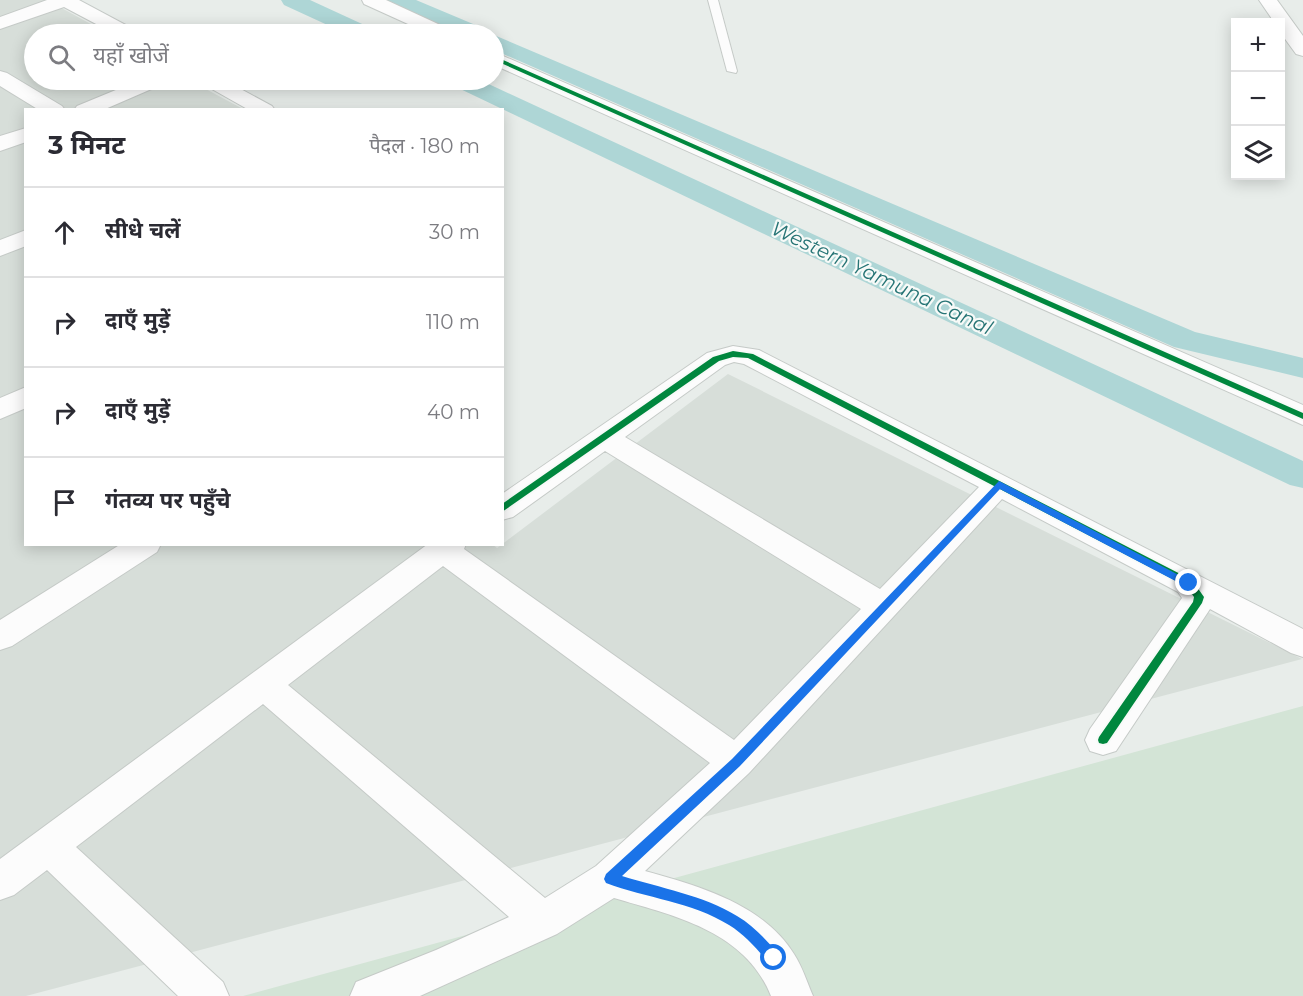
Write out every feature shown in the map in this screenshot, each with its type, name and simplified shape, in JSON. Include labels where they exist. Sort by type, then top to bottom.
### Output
[{"type":"street","points":[[0,23],[65,0],[109,24]]},
{"type":"street","points":[[371,0],[423,24]]},
{"type":"street","points":[[1268,0],[1297,28],[1303,50]]},
{"type":"street","points":[[504,62],[1303,416]]},
{"type":"street","points":[[0,77],[52,108]]},
{"type":"street","points":[[89,108],[132,90]]},
{"type":"street","points":[[228,90],[261,108]]},
{"type":"street","points":[[0,144],[24,135]]},
{"type":"street","points":[[0,249],[24,238]]},
{"type":"street","points":[[504,508],[716,359],[741,354],[750,356],[999,484],[1303,644]]},
{"type":"street","points":[[0,410],[24,397]]},
{"type":"street","points":[[606,438],[883,607]]},
{"type":"street","points":[[372,996],[450,964],[543,921],[610,879],[736,762],[999,484]]},
{"type":"street","points":[[0,637],[143,546]]},
{"type":"street","points":[[0,882],[447,547],[736,762]]},
{"type":"street","points":[[1103,740],[1197,603],[1199,597],[1189,583]]},
{"type":"street","points":[[263,684],[543,921]]},
{"type":"street","points":[[48,846],[208,996]]},
{"type":"street","points":[[610,879],[709,908],[733,921],[753,936],[774,958],[792,996]]},
{"type":"lane","points":[[713,0],[732,71]]},
{"type":"shaded area","points":[[0,0],[47,0],[91,24],[24,24],[24,90],[208,90],[241,108],[24,108],[24,546],[494,546],[497,548],[504,546],[504,543],[728,374],[1302,659],[26,996],[0,996]]},
{"type":"green space","points":[[1303,706],[1303,996],[243,996]]},
{"type":"waterway","name":"Western Yamuna Canal","points":[[292,0],[344,24]]},
{"type":"waterway","points":[[397,0],[453,24]]},
{"type":"waterway","points":[[504,46],[1185,340],[1303,368]]},
{"type":"waterway","name":"Western Yamuna Canal","points":[[482,90],[1303,476]]},
{"type":"cycle path","points":[[504,62],[1303,416]]},
{"type":"cycle path","points":[[504,508],[716,359],[733,354],[750,356],[1189,583],[1199,597],[1197,603],[1103,740]]},
{"type":"route","points":[[774,958],[753,936],[733,921],[709,908],[610,879],[736,762],[999,484],[1189,583]]}]
